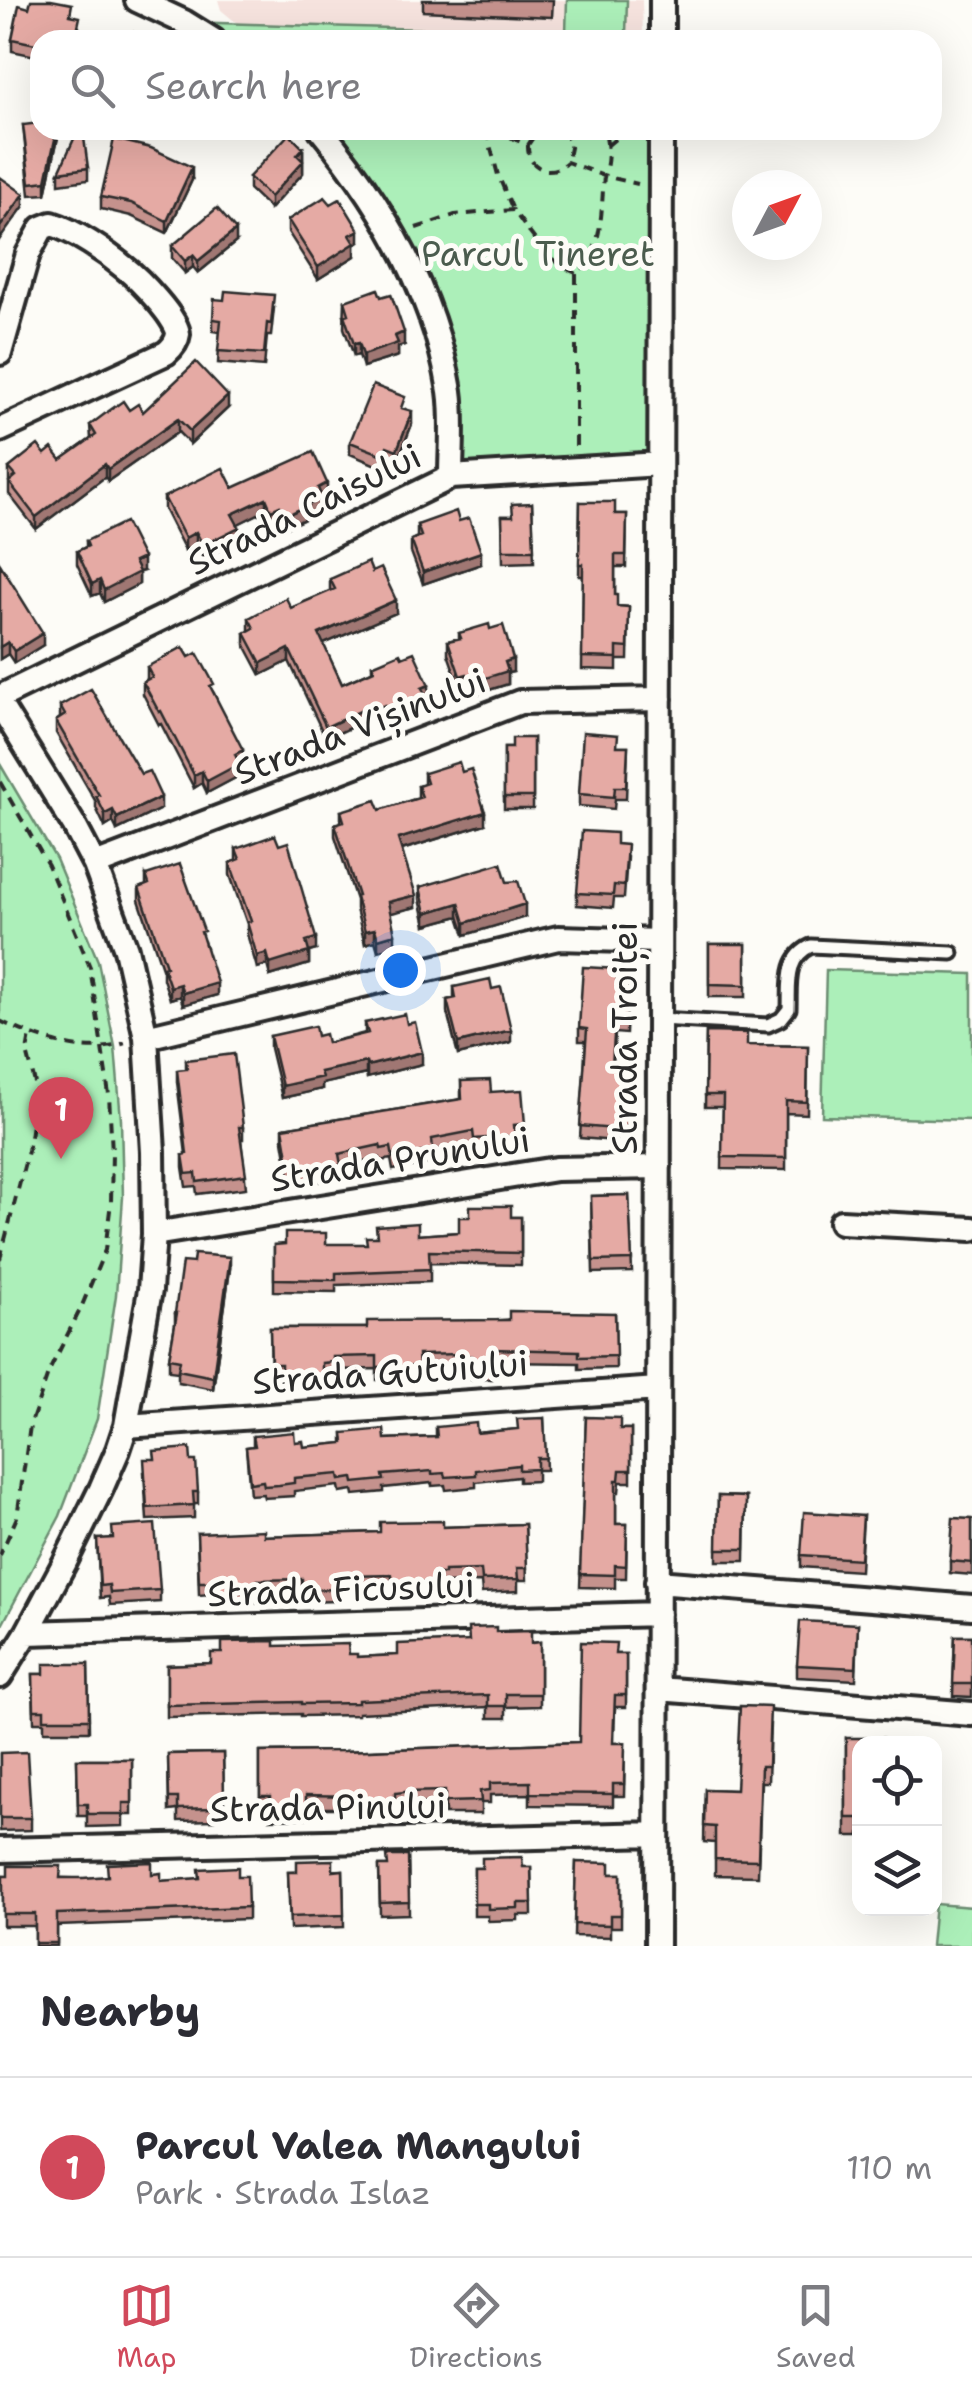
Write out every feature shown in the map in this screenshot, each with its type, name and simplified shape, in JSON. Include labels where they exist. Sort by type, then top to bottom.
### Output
[{"type":"street","points":[[137,0],[185,11],[204,30]]},
{"type":"street","points":[[662,0],[662,30]]},
{"type":"street","points":[[329,140],[396,234],[432,320],[450,393],[452,477]]},
{"type":"street","name":"Strada Troiței","points":[[656,1946],[662,140]]},
{"type":"street","points":[[0,352],[28,254],[42,228],[52,224],[66,228],[126,268],[172,317],[178,329],[178,337],[166,353],[0,430]]},
{"type":"street","name":"Strada Caisului","points":[[0,697],[452,477],[660,464]]},
{"type":"street","name":"Strada Vișinului","points":[[94,865],[520,702],[660,699]]},
{"type":"street","points":[[0,705],[50,782],[94,865],[126,949],[146,1037],[154,1234],[150,1290],[126,1426],[102,1489],[27,1633],[0,1676]]},
{"type":"street","points":[[146,1037],[558,938],[660,940]]},
{"type":"street","name":"Strada Prunului","points":[[154,1234],[556,1169],[659,1167]]},
{"type":"street","points":[[841,1222],[972,1229]]},
{"type":"street","name":"Strada Gutuiului","points":[[126,1426],[658,1388]]},
{"type":"street","points":[[658,1582],[972,1607]]},
{"type":"street","name":"Strada Ficusului","points":[[27,1633],[658,1614]]},
{"type":"street","points":[[658,1690],[972,1714]]},
{"type":"street","name":"Strada Pinului","points":[[0,1850],[657,1834]]},
{"type":"lane","points":[[659,1019],[758,1026],[776,1022],[789,1008],[792,962],[811,946],[952,952]]},
{"type":"path","points":[[489,140],[513,210],[543,249],[576,273],[596,245],[607,140]]},
{"type":"path","points":[[517,140],[528,145]]},
{"type":"path","points":[[531,140],[528,153],[537,167],[551,171],[567,162],[569,140]]},
{"type":"path","points":[[608,145],[614,140]]},
{"type":"path","points":[[567,162],[661,190]]},
{"type":"path","points":[[396,234],[455,215],[513,210]]},
{"type":"path","points":[[576,273],[576,468]]},
{"type":"path","points":[[0,782],[48,865],[90,967],[109,1095],[112,1153],[105,1250],[50,1371],[30,1426],[17,1518],[0,1555]]},
{"type":"path","points":[[0,1021],[60,1043],[102,1048],[146,1037]]},
{"type":"path","points":[[0,1259],[33,1117],[36,1087],[27,1052],[30,1035]]},
{"type":"shaded area","points":[[218,0],[642,0],[643,30],[238,24],[221,10]]},
{"type":"green space","points":[[567,0],[627,0],[626,30],[566,30]]},
{"type":"green space","points":[[184,22],[462,30],[197,30]]},
{"type":"green space","name":"Parcul Tineret","points":[[327,140],[661,140],[660,464],[451,477],[432,319]]},
{"type":"green space","points":[[0,764],[56,859],[98,961],[115,1047],[123,1197],[116,1295],[97,1419],[60,1516],[0,1629]]},
{"type":"green space","points":[[826,970],[972,974],[972,1120],[822,1116]]},
{"type":"green space","points":[[942,1905],[972,1907],[972,1946],[931,1946],[934,1916],[942,1916]]},
{"type":"building","points":[[31,0],[72,4],[70,15],[80,17],[77,30],[30,30],[30,43],[12,39],[19,5],[29,8]]},
{"type":"building","points":[[30,124],[30,140],[55,140],[46,181],[30,183],[23,125]]},
{"type":"building","points":[[73,140],[84,140],[88,168],[59,172]]},
{"type":"building","points":[[114,140],[151,148],[192,167],[167,221],[131,203],[101,197]]},
{"type":"building","points":[[283,140],[295,140],[303,148],[297,155],[303,161],[270,197],[249,177]]},
{"type":"building","points":[[0,177],[24,194],[0,227]]},
{"type":"building","points":[[325,197],[331,204],[340,199],[359,230],[350,235],[355,243],[318,267],[288,220]]},
{"type":"building","points":[[217,208],[236,230],[198,261],[193,255],[185,261],[172,246]]},
{"type":"building","points":[[378,289],[381,297],[391,294],[404,332],[395,336],[398,343],[363,355],[359,343],[354,344],[344,315],[349,314],[345,301]]},
{"type":"building","points":[[225,291],[274,295],[264,354],[218,351],[221,320],[213,319],[214,299],[224,300]]},
{"type":"building","points":[[196,362],[228,396],[190,431],[178,419],[108,469],[105,464],[36,517],[9,482],[16,476],[9,468],[38,445],[45,454],[52,448],[61,460],[96,435],[90,425],[106,413],[123,401],[129,410],[138,404],[143,412]]},
{"type":"building","points":[[373,385],[405,397],[401,408],[412,411],[397,450],[387,446],[383,455],[350,442]]},
{"type":"building","points":[[313,452],[327,483],[318,488],[322,498],[285,516],[280,506],[271,510],[266,498],[232,514],[239,527],[203,545],[196,532],[185,538],[164,497],[223,468],[233,488]]},
{"type":"building","points":[[580,502],[615,502],[615,514],[627,514],[626,555],[615,555],[615,595],[617,606],[629,607],[628,648],[617,647],[617,658],[582,657]]},
{"type":"building","points":[[532,503],[534,550],[503,550],[502,516],[513,516],[512,504]]},
{"type":"building","points":[[456,511],[459,521],[469,518],[481,552],[423,572],[411,540],[421,536],[417,525]]},
{"type":"building","points":[[125,522],[143,558],[134,562],[139,572],[104,590],[100,580],[92,584],[77,551],[88,546],[86,541]]},
{"type":"building","points":[[368,562],[372,572],[381,568],[396,600],[319,634],[342,684],[374,670],[372,665],[400,653],[402,657],[414,652],[429,685],[422,688],[426,697],[389,714],[385,705],[377,708],[375,704],[326,727],[289,649],[261,663],[245,633],[254,628],[249,618],[286,598],[291,608],[335,589],[330,579]]},
{"type":"building","points":[[0,564],[43,633],[14,651],[8,642],[0,647]]},
{"type":"building","points":[[489,624],[490,629],[503,625],[513,659],[505,662],[508,671],[470,683],[467,674],[460,676],[448,641],[461,638],[459,633]]},
{"type":"building","points":[[183,647],[189,657],[197,653],[243,750],[235,754],[239,764],[207,781],[202,771],[194,775],[143,682],[152,677],[147,667]]},
{"type":"building","points":[[91,689],[141,774],[149,771],[161,797],[117,818],[113,810],[105,814],[96,796],[99,795],[56,721],[65,715],[60,706]]},
{"type":"building","points":[[583,732],[618,735],[617,746],[628,746],[626,787],[615,787],[614,797],[579,794]]},
{"type":"building","points":[[512,738],[533,738],[533,797],[504,797],[504,748],[512,748]]},
{"type":"building","points":[[459,762],[462,772],[471,769],[485,812],[398,839],[416,895],[388,902],[395,934],[378,939],[375,929],[365,931],[335,824],[344,821],[341,811],[376,800],[380,810],[422,797],[418,786],[427,783],[424,773]]},
{"type":"building","points":[[582,831],[616,833],[616,844],[627,845],[624,886],[614,885],[613,895],[577,893]]},
{"type":"building","points":[[275,835],[279,845],[288,842],[316,938],[306,941],[309,952],[270,964],[267,953],[257,956],[247,922],[251,921],[230,863],[240,859],[236,849]]},
{"type":"building","points":[[501,863],[507,882],[518,881],[525,904],[465,923],[459,903],[426,913],[420,887]]},
{"type":"building","points":[[180,864],[204,931],[201,932],[217,983],[183,993],[180,984],[170,987],[139,888],[149,884],[146,875]]},
{"type":"building","points":[[709,944],[746,944],[746,985],[709,984]]},
{"type":"building","points":[[583,967],[618,969],[617,980],[628,981],[626,1022],[615,1021],[612,1066],[618,1066],[618,1077],[629,1078],[627,1119],[616,1119],[615,1129],[580,1126],[587,1029],[579,1028]]},
{"type":"building","points":[[490,979],[492,989],[501,987],[511,1030],[458,1043],[447,1000],[456,998],[454,987]]},
{"type":"building","points":[[405,1014],[407,1024],[415,1022],[422,1052],[367,1066],[366,1062],[320,1072],[322,1077],[282,1086],[270,1036],[315,1026],[317,1036],[325,1034],[327,1043],[368,1033],[365,1023]]},
{"type":"building","points":[[706,1032],[747,1033],[747,1045],[808,1046],[807,1102],[786,1101],[786,1158],[722,1157],[723,1095],[705,1095]]},
{"type":"building","points":[[234,1054],[246,1175],[197,1182],[196,1173],[186,1174],[177,1070],[187,1069],[186,1060]]},
{"type":"building","points":[[490,1080],[491,1092],[522,1090],[525,1124],[514,1125],[515,1136],[474,1139],[473,1131],[432,1139],[433,1150],[393,1158],[391,1147],[381,1149],[380,1145],[339,1154],[341,1165],[301,1172],[299,1161],[289,1163],[283,1128],[462,1099],[461,1081]]},
{"type":"building","points":[[629,1195],[632,1260],[593,1261],[591,1196]]},
{"type":"building","points":[[470,1206],[511,1206],[511,1217],[521,1217],[521,1253],[429,1251],[430,1269],[336,1273],[336,1280],[274,1279],[274,1245],[285,1244],[285,1233],[326,1233],[326,1244],[367,1244],[366,1237],[377,1237],[376,1226],[418,1223],[418,1235],[459,1232],[459,1217],[470,1217]]},
{"type":"building","points":[[194,1254],[230,1257],[213,1377],[178,1370],[180,1360],[169,1358],[182,1262],[193,1263]]},
{"type":"building","points":[[509,1311],[615,1313],[616,1356],[579,1357],[579,1351],[492,1349],[492,1367],[471,1367],[471,1356],[461,1354],[418,1355],[419,1366],[377,1367],[377,1356],[333,1357],[333,1362],[322,1363],[322,1374],[281,1375],[281,1364],[271,1364],[270,1328],[367,1328],[367,1321],[509,1320]]},
{"type":"building","points":[[586,1417],[620,1418],[620,1429],[631,1429],[631,1470],[620,1470],[616,1480],[616,1524],[627,1524],[626,1566],[615,1565],[615,1575],[580,1574]]},
{"type":"building","points":[[544,1418],[546,1458],[537,1458],[537,1469],[519,1470],[519,1465],[446,1477],[445,1473],[432,1471],[383,1475],[384,1480],[354,1483],[353,1478],[340,1480],[339,1474],[294,1478],[294,1483],[279,1485],[250,1483],[246,1447],[255,1446],[253,1436],[294,1432],[295,1442],[303,1441],[304,1447],[344,1443],[343,1433],[384,1429],[385,1439],[437,1437],[436,1427],[476,1423],[477,1433],[518,1429],[517,1419]]},
{"type":"building","points":[[190,1448],[191,1461],[196,1461],[198,1492],[193,1492],[194,1505],[147,1508],[144,1459],[155,1459],[154,1451]]},
{"type":"building","points":[[718,1496],[746,1497],[745,1549],[717,1549]]},
{"type":"building","points":[[804,1512],[863,1516],[860,1559],[801,1555]]},
{"type":"building","points":[[953,1518],[972,1519],[972,1563],[950,1561]]},
{"type":"building","points":[[443,1521],[443,1527],[525,1524],[527,1568],[517,1568],[518,1579],[482,1580],[481,1570],[444,1571],[437,1574],[438,1583],[392,1583],[392,1575],[347,1576],[338,1578],[338,1589],[302,1590],[302,1579],[258,1580],[259,1591],[211,1593],[210,1582],[199,1582],[197,1533],[264,1530],[264,1536],[380,1532],[380,1522]]},
{"type":"building","points":[[155,1524],[160,1590],[110,1593],[109,1585],[100,1586],[97,1539],[113,1538],[112,1527]]},
{"type":"building","points":[[800,1621],[858,1624],[856,1668],[797,1665]]},
{"type":"building","points":[[496,1627],[496,1632],[531,1631],[531,1643],[540,1642],[540,1694],[506,1694],[506,1706],[488,1706],[488,1695],[358,1703],[167,1705],[167,1665],[211,1663],[211,1653],[222,1653],[222,1642],[275,1641],[275,1646],[348,1644],[349,1654],[357,1657],[398,1655],[398,1644],[469,1641],[468,1628]]},
{"type":"building","points":[[955,1636],[972,1636],[972,1684],[953,1684]]},
{"type":"building","points":[[581,1642],[616,1643],[615,1654],[626,1654],[626,1695],[615,1695],[613,1743],[625,1743],[624,1784],[613,1784],[613,1794],[530,1793],[530,1782],[490,1783],[490,1790],[480,1791],[481,1801],[445,1802],[445,1791],[404,1792],[395,1793],[395,1803],[356,1805],[356,1796],[306,1795],[306,1806],[270,1807],[270,1796],[260,1796],[260,1752],[579,1742]]},
{"type":"building","points":[[44,1664],[88,1664],[89,1719],[44,1719],[44,1710],[34,1710],[33,1674],[44,1674]]},
{"type":"building","points":[[740,1706],[770,1707],[768,1766],[761,1766],[758,1860],[715,1859],[715,1827],[704,1826],[705,1789],[736,1790]]},
{"type":"building","points":[[846,1738],[852,1738],[852,1818],[846,1818]]},
{"type":"building","points":[[27,1752],[31,1818],[0,1818],[0,1753]]},
{"type":"building","points":[[223,1753],[224,1797],[214,1798],[214,1808],[178,1809],[178,1798],[169,1798],[168,1754]]},
{"type":"building","points":[[77,1759],[132,1759],[132,1803],[123,1803],[123,1814],[87,1814],[87,1804],[78,1804]]},
{"type":"building","points":[[387,1856],[408,1856],[409,1902],[380,1903],[379,1866],[388,1866]]},
{"type":"building","points":[[522,1857],[523,1867],[531,1867],[532,1903],[518,1903],[518,1908],[488,1909],[488,1904],[474,1904],[474,1868],[482,1868],[482,1858]]},
{"type":"building","points":[[333,1860],[333,1871],[343,1870],[344,1915],[290,1917],[288,1872],[297,1872],[297,1861]]},
{"type":"building","points":[[152,1862],[152,1874],[161,1873],[161,1881],[200,1878],[199,1869],[238,1867],[238,1876],[247,1876],[248,1907],[57,1914],[57,1943],[35,1943],[35,1914],[3,1914],[3,1876],[8,1876],[8,1866],[61,1866],[60,1878],[83,1878],[108,1876],[107,1864]]},
{"type":"building","points":[[576,1862],[610,1863],[610,1874],[621,1874],[621,1915],[610,1915],[610,1925],[574,1924]]},
{"type":"place","name":"Parcul Valea Mangului","points":[[61,1159]]}]
